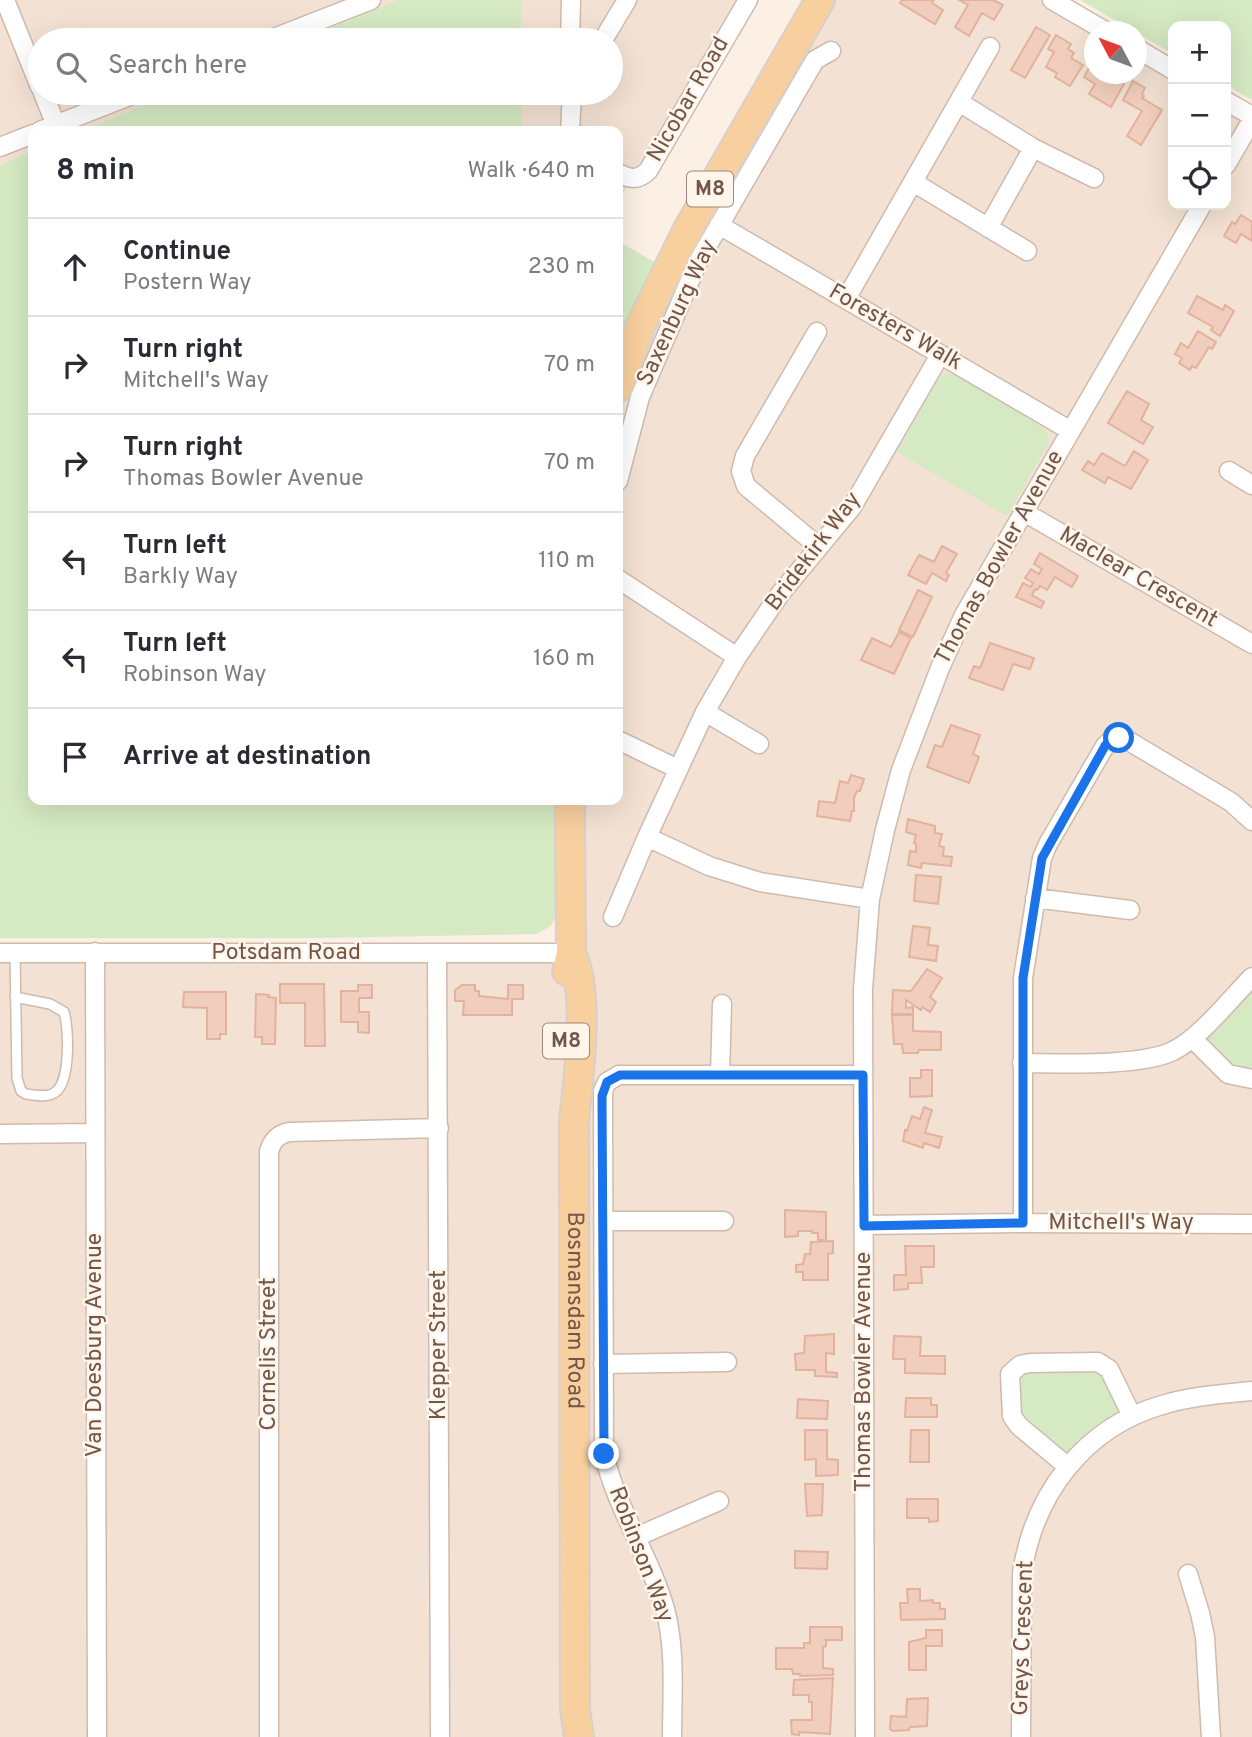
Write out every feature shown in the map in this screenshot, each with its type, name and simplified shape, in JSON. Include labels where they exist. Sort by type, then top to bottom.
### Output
[{"type":"main road","name":"M8","points":[[623,373],[660,282],[820,0]]},
{"type":"main road","name":"Bosmansdam Road","points":[[570,805],[571,953],[578,970],[582,1033],[574,1120],[576,1709],[579,1737]]},
{"type":"main road","name":"Bosmansdam Road","points":[[571,1737],[576,1709]]},
{"type":"street","points":[[5,0],[28,57]]},
{"type":"street","points":[[300,28],[371,0]]},
{"type":"street","points":[[570,28],[571,0]]},
{"type":"street","points":[[610,28],[626,0]]},
{"type":"street","name":"Nicobar Road","points":[[623,175],[632,179],[648,171],[748,0]]},
{"type":"street","points":[[1052,0],[1088,21]]},
{"type":"street","points":[[846,299],[990,47]]},
{"type":"street","name":"Saxenburg Way","points":[[623,462],[640,397],[698,262],[815,60],[831,51]]},
{"type":"street","points":[[1147,55],[1168,67]]},
{"type":"street","points":[[959,102],[1033,148],[1094,178]]},
{"type":"street","points":[[1231,104],[1252,118],[1231,156]]},
{"type":"street","points":[[45,105],[48,126]]},
{"type":"street","points":[[53,126],[106,105]]},
{"type":"street","points":[[570,126],[571,105]]},
{"type":"street","points":[[0,147],[28,136]]},
{"type":"street","points":[[988,228],[1033,148]]},
{"type":"street","points":[[913,182],[1027,251]]},
{"type":"street","name":"Thomas Bowler Avenue","points":[[865,1737],[863,989],[870,899],[893,800],[919,718],[964,615],[1199,210]]},
{"type":"street","name":"Foresters Walk","points":[[719,225],[1071,431]]},
{"type":"street","points":[[817,332],[745,456],[741,471],[746,486],[820,547]]},
{"type":"street","name":"Bridekirk Way","points":[[613,917],[705,712],[737,657],[780,594],[852,508],[940,355]]},
{"type":"street","points":[[1229,471],[1252,485]]},
{"type":"street","name":"Maclear Crescent","points":[[1024,512],[1252,644]]},
{"type":"street","points":[[623,582],[737,657]]},
{"type":"street","points":[[705,712],[759,744]]},
{"type":"street","points":[[1023,1223],[1023,978],[1042,858],[1048,844],[1105,746],[1110,740],[1119,738],[1127,740],[1231,802],[1252,821]]},
{"type":"street","points":[[623,742],[678,769]]},
{"type":"street","points":[[647,837],[709,866],[760,882],[870,899]]},
{"type":"street","points":[[1035,898],[1130,910]]},
{"type":"street","name":"Van Doesburg Avenue","points":[[95,952],[97,1737]]},
{"type":"street","name":"Potsdam Road","points":[[8,953],[571,953]]},
{"type":"street","name":"Klepper Street","points":[[437,953],[440,1737]]},
{"type":"street","points":[[1022,1063],[1077,1063],[1152,1058],[1173,1051],[1192,1038],[1252,978]]},
{"type":"street","points":[[722,1004],[720,1075],[863,1075]]},
{"type":"street","points":[[1192,1038],[1228,1074],[1252,1079]]},
{"type":"street","name":"Robinson Way","points":[[672,1737],[670,1630],[664,1606],[613,1487],[604,1454],[602,1096],[607,1082],[620,1075],[720,1075]]},
{"type":"street","name":"Cornelis Street","points":[[270,1737],[269,1151],[280,1134],[289,1132],[439,1128]]},
{"type":"street","points":[[0,1134],[94,1133]]},
{"type":"street","points":[[603,1221],[724,1221]]},
{"type":"street","name":"Mitchell's Way","points":[[864,1226],[1023,1223],[1252,1224]]},
{"type":"street","points":[[603,1364],[727,1362]]},
{"type":"street","points":[[1068,1466],[1019,1426],[1012,1416],[1010,1374],[1020,1366],[1030,1363],[1104,1364],[1132,1416]]},
{"type":"street","name":"Greys Crescent","points":[[1021,1737],[1022,1573],[1037,1516],[1055,1482],[1097,1438],[1132,1416],[1178,1401],[1252,1391]]},
{"type":"street","points":[[636,1537],[719,1501]]},
{"type":"street","points":[[1188,1574],[1205,1637],[1211,1737]]},
{"type":"lane","points":[[8,953],[15,997],[18,1085],[26,1094],[50,1095],[57,1092],[65,1077],[64,1012],[50,1004],[15,997]]},
{"type":"shaded area","points":[[0,0],[398,0],[330,28],[28,28],[28,105],[145,105],[93,126],[28,126],[28,153],[0,165]]},
{"type":"shaded area","points":[[521,0],[748,0],[652,165],[632,179],[623,194],[623,126],[521,126],[521,105],[623,105],[623,28],[521,28]]},
{"type":"shaded area","points":[[821,0],[1056,0],[1084,24],[1084,84],[1147,84],[1147,53],[1168,66],[1168,210],[1231,210],[1231,102],[1252,114],[1252,1737],[0,1737],[0,953],[572,953],[573,805],[623,805],[623,382]]},
{"type":"green space","points":[[398,0],[521,0],[521,28],[330,28]]},
{"type":"green space","points":[[1080,0],[1252,0],[1252,100],[1231,88],[1231,21],[1168,21],[1168,51],[1147,39],[1147,21],[1116,21]]},
{"type":"green space","points":[[145,105],[521,105],[521,126],[93,126]]},
{"type":"green space","points":[[28,153],[28,805],[562,805],[556,916],[551,926],[536,934],[320,938],[0,938],[0,165]]},
{"type":"green space","points":[[623,244],[656,263],[623,343]]},
{"type":"green space","points":[[945,374],[954,374],[1041,426],[1048,434],[1049,443],[1007,516],[897,452],[938,380]]},
{"type":"green space","points":[[1252,987],[1252,1073],[1238,1072],[1208,1042],[1208,1032]]},
{"type":"green space","points":[[1099,1369],[1118,1405],[1116,1416],[1073,1451],[1061,1452],[1020,1421],[1017,1377],[1022,1370]]},
{"type":"building","points":[[902,0],[934,0],[932,3],[943,10],[935,24],[900,3]]},
{"type":"building","points":[[959,0],[993,0],[1003,5],[994,20],[982,13],[969,36],[955,27],[968,5]]},
{"type":"building","points":[[1036,27],[1050,35],[1025,78],[1011,70]]},
{"type":"building","points":[[1056,35],[1071,44],[1068,49],[1074,53],[1071,58],[1083,65],[1070,86],[1055,77],[1057,73],[1046,67],[1054,52],[1048,49]]},
{"type":"building","points":[[1095,84],[1124,84],[1111,107],[1089,94]]},
{"type":"building","points":[[1131,84],[1138,84],[1145,88],[1142,98],[1162,110],[1141,145],[1127,136],[1142,111],[1123,100]]},
{"type":"building","points":[[1241,215],[1252,222],[1252,241],[1241,234],[1236,243],[1224,236],[1232,222],[1235,224]]},
{"type":"building","points":[[1197,296],[1223,310],[1225,305],[1234,311],[1220,336],[1211,330],[1213,327],[1188,313]]},
{"type":"building","points":[[1198,331],[1216,342],[1212,349],[1209,347],[1196,368],[1192,366],[1190,370],[1179,363],[1182,358],[1175,354],[1181,343],[1188,348]]},
{"type":"building","points":[[1127,391],[1149,404],[1141,420],[1153,427],[1143,444],[1108,423]]},
{"type":"building","points":[[1134,451],[1148,460],[1131,489],[1108,477],[1105,483],[1082,470],[1088,461],[1094,465],[1102,453],[1125,466]]},
{"type":"building","points":[[942,546],[957,554],[946,573],[949,575],[946,581],[932,573],[926,584],[908,575],[919,555],[934,562]]},
{"type":"building","points":[[1040,553],[1078,576],[1072,587],[1055,577],[1047,590],[1040,586],[1035,589],[1032,595],[1044,602],[1041,608],[1016,597],[1023,583],[1031,587],[1033,583],[1025,578],[1031,569],[1039,574],[1042,569],[1034,564]]},
{"type":"building","points":[[918,590],[932,597],[913,637],[899,630]]},
{"type":"building","points":[[899,632],[911,638],[894,674],[861,660],[872,638],[891,647]]},
{"type":"building","points":[[990,643],[1034,658],[1030,669],[1013,664],[1003,690],[969,678],[974,666],[980,668]]},
{"type":"building","points":[[951,725],[980,735],[973,754],[979,757],[969,783],[927,767],[935,745],[942,747]]},
{"type":"building","points":[[851,775],[864,779],[854,798],[854,811],[850,821],[817,816],[819,801],[835,803],[840,781],[848,783]]},
{"type":"building","points":[[908,819],[935,826],[935,833],[942,834],[939,846],[944,847],[943,856],[952,857],[951,866],[922,863],[921,868],[908,865],[910,851],[916,852],[916,835],[906,832]]},
{"type":"building","points":[[916,875],[941,877],[938,904],[914,901]]},
{"type":"building","points":[[913,926],[930,928],[928,945],[938,946],[936,961],[909,957]]},
{"type":"building","points":[[927,969],[942,978],[930,997],[936,1002],[930,1012],[922,1007],[921,1010],[906,1000],[906,1008],[913,1007],[913,1014],[892,1014],[893,990],[911,991]]},
{"type":"building","points":[[280,984],[324,984],[325,1046],[305,1046],[305,1003],[280,1003]]},
{"type":"building","points":[[358,985],[372,985],[372,998],[359,998],[359,1012],[369,1012],[369,1033],[358,1032],[358,1022],[341,1022],[341,991],[358,991]]},
{"type":"building","points":[[462,985],[475,985],[479,996],[508,999],[508,985],[523,985],[523,999],[512,999],[512,1015],[463,1015],[464,1001],[455,1001],[455,990]]},
{"type":"building","points":[[184,992],[226,992],[226,1034],[220,1034],[220,1039],[207,1039],[207,1008],[183,1007]]},
{"type":"building","points":[[256,994],[276,998],[275,1044],[262,1044],[262,1037],[255,1037]]},
{"type":"building","points":[[892,1015],[913,1015],[913,1031],[941,1032],[941,1050],[903,1053],[902,1044],[894,1044]]},
{"type":"building","points":[[921,1070],[932,1070],[932,1096],[910,1097],[910,1078],[921,1078]]},
{"type":"building","points":[[924,1107],[932,1110],[925,1133],[942,1137],[939,1148],[924,1143],[923,1148],[903,1141],[912,1116],[920,1119]]},
{"type":"building","points":[[785,1210],[826,1212],[826,1240],[818,1240],[818,1233],[812,1231],[798,1231],[798,1236],[785,1237]]},
{"type":"building","points":[[833,1241],[833,1253],[828,1254],[828,1280],[803,1280],[803,1272],[796,1272],[796,1265],[803,1264],[805,1254],[810,1254],[811,1242]]},
{"type":"building","points":[[905,1246],[934,1246],[934,1267],[921,1267],[922,1283],[908,1283],[908,1289],[894,1290],[894,1275],[906,1275]]},
{"type":"building","points":[[834,1334],[834,1354],[826,1353],[826,1372],[837,1373],[837,1377],[815,1376],[815,1370],[796,1370],[795,1354],[804,1353],[805,1336]]},
{"type":"building","points":[[894,1336],[921,1337],[920,1356],[945,1356],[945,1374],[905,1373],[905,1359],[893,1359]]},
{"type":"building","points":[[906,1398],[931,1398],[931,1405],[937,1405],[937,1417],[905,1417]]},
{"type":"building","points":[[798,1399],[828,1401],[827,1419],[797,1418]]},
{"type":"building","points":[[805,1430],[827,1430],[827,1459],[838,1460],[838,1475],[816,1476],[816,1459],[805,1460]]},
{"type":"building","points":[[911,1430],[929,1430],[929,1462],[910,1462]]},
{"type":"building","points":[[805,1484],[823,1484],[822,1515],[807,1516]]},
{"type":"building","points":[[907,1499],[938,1499],[938,1521],[929,1522],[929,1518],[907,1518]]},
{"type":"building","points":[[795,1551],[828,1552],[827,1569],[795,1568]]},
{"type":"building","points":[[907,1589],[920,1589],[920,1601],[933,1600],[933,1603],[940,1603],[940,1609],[945,1609],[945,1619],[901,1620],[900,1603],[908,1603]]},
{"type":"building","points":[[810,1627],[842,1627],[842,1640],[826,1640],[826,1646],[823,1647],[823,1668],[833,1669],[833,1675],[800,1676],[793,1674],[792,1669],[776,1669],[776,1648],[804,1648],[804,1643],[810,1643]]},
{"type":"building","points":[[926,1630],[942,1630],[942,1646],[926,1646],[926,1670],[909,1670],[909,1642],[926,1638]]},
{"type":"building","points":[[833,1678],[830,1734],[792,1734],[791,1720],[812,1720],[812,1702],[809,1702],[809,1695],[793,1695],[794,1680]]},
{"type":"building","points":[[928,1698],[927,1726],[910,1727],[909,1730],[890,1729],[891,1716],[906,1717],[907,1699]]},
{"type":"route","points":[[604,1454],[604,1086],[620,1075],[863,1075],[864,1226],[1023,1223],[1023,978],[1042,858],[1105,746],[1110,740],[1119,738]]}]
